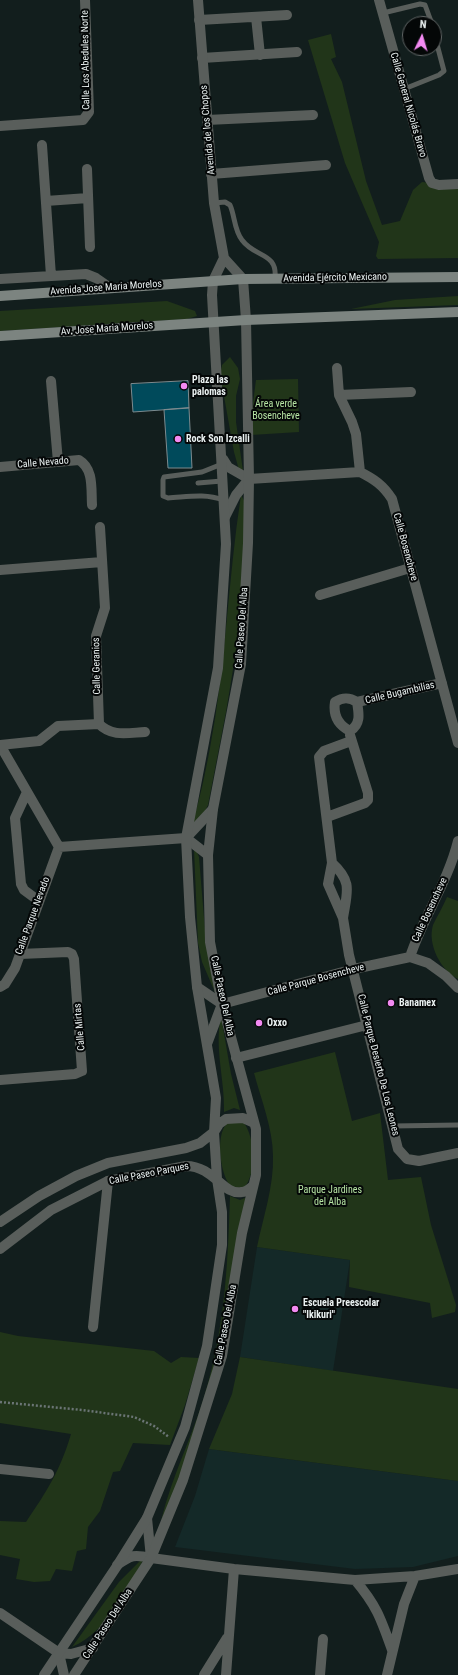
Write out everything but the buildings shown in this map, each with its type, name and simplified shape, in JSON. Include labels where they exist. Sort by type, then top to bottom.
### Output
[{"type":"main road","name":"Avenida Ejército Mexicano","points":[[213,281],[243,279],[458,277]]},
{"type":"main road","name":"Avenida Jose Maria Morelos","points":[[0,296],[109,287],[213,281]]},
{"type":"main road","points":[[213,323],[246,320],[458,312]]},
{"type":"main road","name":"Av. Jose Maria Morelos","points":[[0,336],[213,323]]},
{"type":"street","name":"Calle Los Abedules Norte","points":[[0,126],[83,120],[89,112],[85,0]]},
{"type":"street","name":"Avenida de los Chopos","points":[[198,0],[211,174],[214,203],[224,258]]},
{"type":"street","name":"Calle General Nicolás Bravo","points":[[379,0],[432,183],[439,186],[458,184]]},
{"type":"street","points":[[200,20],[287,15]]},
{"type":"street","points":[[256,17],[260,55]]},
{"type":"street","points":[[202,58],[297,52]]},
{"type":"street","points":[[207,120],[313,115]]},
{"type":"street","points":[[42,145],[51,276]]},
{"type":"street","points":[[211,174],[326,165]]},
{"type":"street","points":[[87,169],[90,247]]},
{"type":"street","points":[[46,201],[88,198]]},
{"type":"street","points":[[213,281],[224,258],[243,279]]},
{"type":"street","points":[[0,278],[86,274],[96,278],[109,287]]},
{"type":"street","name":"Calle Paseo Del Alba","points":[[74,1675],[151,1558],[183,1480],[222,1356],[242,1233],[256,1175],[256,1129],[222,1004],[210,942],[208,855],[213,809],[241,664],[250,478],[246,320],[243,279]]},
{"type":"street","name":"Calle Paseo Del Alba","points":[[44,1675],[117,1566],[147,1518],[185,1427],[207,1346],[222,1245],[222,1212],[217,1179],[214,1132],[216,1098],[197,987],[190,917],[186,838],[218,668],[226,544],[223,462],[213,323],[213,281]]},
{"type":"street","points":[[223,462],[232,470],[250,478],[360,472],[356,434],[339,395],[338,368]]},
{"type":"street","points":[[51,381],[58,462]]},
{"type":"street","points":[[339,395],[411,392]]},
{"type":"street","name":"Calle Nevado","points":[[0,467],[79,460],[85,464],[90,471],[92,506]]},
{"type":"street","name":"Calle Bosencheve","points":[[360,472],[372,477],[384,487],[392,499],[458,743]]},
{"type":"street","points":[[225,517],[236,495],[250,478]]},
{"type":"street","name":"Calle Geranios","points":[[99,724],[96,636],[105,608],[100,527]]},
{"type":"street","points":[[0,570],[102,562]]},
{"type":"street","points":[[320,595],[410,568]]},
{"type":"street","name":"Calle Bugambilias","points":[[357,702],[442,683]]},
{"type":"street","name":"Calle Bugambilias","points":[[327,817],[365,803],[368,800],[368,794],[350,736],[339,723],[335,712],[335,702],[340,698],[352,698],[357,702],[358,720],[356,727],[350,736]]},
{"type":"street","points":[[145,732],[114,734],[99,724],[58,726],[40,741],[0,745],[59,847],[186,838],[208,855]]},
{"type":"street","points":[[350,736],[320,754],[319,757],[332,863],[328,884],[343,918],[349,955],[354,969]]},
{"type":"street","points":[[27,792],[15,818],[20,884],[24,890],[39,902]]},
{"type":"street","points":[[186,838],[213,809]]},
{"type":"street","name":"Calle Bosencheve","points":[[410,957],[414,942],[456,859],[458,841]]},
{"type":"street","name":"Calle Parque Nevado","points":[[3,986],[15,968],[59,847]]},
{"type":"street","points":[[332,863],[343,872],[346,880],[347,888],[343,918]]},
{"type":"street","name":"Calle Mirtas","points":[[0,1080],[75,1074],[82,1071],[75,967],[72,954],[68,952],[20,954]]},
{"type":"street","points":[[410,957],[428,963],[446,976],[458,988]]},
{"type":"street","name":"Calle Parque Bosencheve","points":[[222,1004],[354,969],[410,957]]},
{"type":"street","name":"Calle Parque Desierto De Los Leones","points":[[354,969],[398,1149],[407,1159],[419,1161],[458,1153]]},
{"type":"street","points":[[197,987],[222,1004],[207,1044]]},
{"type":"street","points":[[236,1058],[367,1025]]},
{"type":"street","name":"Calle Paseo Parques","points":[[0,1222],[39,1196],[76,1176],[108,1163],[186,1148],[200,1143],[214,1132],[219,1124],[226,1119],[243,1118],[254,1123]]},
{"type":"street","name":"Calle Paseo Parques","points":[[0,1249],[51,1210],[108,1182],[186,1166],[203,1168],[217,1179],[225,1188],[233,1192],[243,1192],[253,1186]]},
{"type":"street","points":[[92,1327],[108,1182]]},
{"type":"street","points":[[0,1469],[50,1474]]},
{"type":"street","points":[[147,1518],[151,1558]]},
{"type":"street","points":[[117,1566],[131,1556],[140,1555],[151,1558],[234,1569],[355,1580],[415,1576],[458,1569]]},
{"type":"street","points":[[226,1675],[234,1569]]},
{"type":"street","points":[[387,1675],[404,1604],[415,1576]]},
{"type":"street","points":[[355,1580],[371,1599],[378,1611],[392,1650]]},
{"type":"street","points":[[0,1613],[59,1653],[71,1654],[93,1648]]},
{"type":"street","points":[[204,1675],[228,1636]]},
{"type":"street","points":[[320,1675],[323,1639]]},
{"type":"street","points":[[59,1653],[64,1675]]},
{"type":"lane","points":[[383,13],[420,4],[425,5],[429,16]]},
{"type":"lane","points":[[404,89],[439,75],[444,71],[440,56]]},
{"type":"lane","points":[[214,203],[225,202],[230,205],[236,228],[242,240],[274,263],[276,269],[276,279]]},
{"type":"lane","points":[[223,462],[202,472],[164,477],[163,496],[168,498],[204,495],[213,496],[224,500]]},
{"type":"lane","points":[[198,483],[224,481]]},
{"type":"lane","points":[[393,1126],[458,1125]]},
{"type":"path","points":[[0,1402],[134,1417],[154,1426],[178,1443]]},
{"type":"shaded area","name":"Escuela Preescolar \"Ikikuri\"","points":[[257,1247],[350,1260],[333,1371],[240,1357]]},
{"type":"shaded area","points":[[209,1449],[458,1481],[458,1556],[413,1567],[355,1569],[175,1547],[195,1496]]},
{"type":"green space","points":[[331,34],[336,57],[331,59],[342,82],[366,181],[382,225],[400,221],[413,190],[422,182],[439,184],[458,183],[458,258],[378,259],[376,256],[379,242],[345,163],[308,40]]},
{"type":"green space","points":[[458,296],[458,305],[351,309],[395,300]]},
{"type":"green space","points":[[167,301],[195,311],[197,316],[187,319],[0,331],[0,311]]},
{"type":"green space","points":[[230,357],[238,368],[240,379],[236,396],[236,422],[243,471],[239,470],[234,452],[220,374],[222,365]]},
{"type":"green space","name":"Área verde Bosencheve","points":[[298,379],[299,432],[251,435],[251,418],[256,380]]},
{"type":"green space","points":[[241,495],[245,502],[246,511],[238,639],[208,805],[203,815],[192,824],[210,748],[220,685]]},
{"type":"green space","points":[[194,849],[199,857],[205,930],[217,997],[202,962],[198,943]]},
{"type":"green space","points":[[447,897],[458,901],[458,979],[446,970],[441,963],[432,940],[433,925]]},
{"type":"green space","points":[[221,1016],[231,1074],[240,1110],[234,1108],[224,1112],[219,1052],[219,1028]]},
{"type":"green space","name":"Parque Jardines del Alba","points":[[335,1052],[352,1121],[380,1113],[388,1180],[421,1177],[431,1225],[456,1305],[455,1312],[432,1318],[430,1303],[349,1287],[350,1260],[257,1247],[272,1179],[273,1156],[269,1125],[254,1073]]},
{"type":"green space","points":[[227,1123],[244,1123],[248,1129],[252,1146],[253,1165],[248,1182],[244,1188],[231,1187],[224,1173],[220,1155],[220,1146],[223,1129]]},
{"type":"green space","points":[[230,1196],[240,1200],[247,1197],[219,1356],[179,1484],[161,1521],[171,1486],[203,1400],[214,1360],[225,1291]]},
{"type":"green space","points":[[0,1332],[18,1336],[154,1351],[171,1363],[181,1357],[199,1358],[185,1405],[170,1445],[133,1443],[120,1471],[113,1472],[100,1511],[88,1527],[86,1549],[77,1551],[72,1571],[56,1569],[50,1581],[34,1582],[16,1579],[20,1559],[0,1555],[0,1521],[26,1522],[52,1480],[67,1447],[71,1434],[0,1423]]},
{"type":"green space","points":[[240,1357],[458,1389],[458,1481],[209,1449],[232,1394]]},
{"type":"green space","points":[[144,1559],[106,1621],[85,1640],[72,1647],[119,1582],[141,1560]]},
{"type":"place","name":"Plaza las palomas","points":[[184,386]]},
{"type":"place","name":"Rock Son Izcalli","points":[[178,439]]},
{"type":"place","name":"Banamex","points":[[391,1003]]},
{"type":"place","name":"Oxxo","points":[[259,1023]]},
{"type":"place","name":"Escuela Preescolar \"Ikikuri\"","points":[[295,1309]]}]
